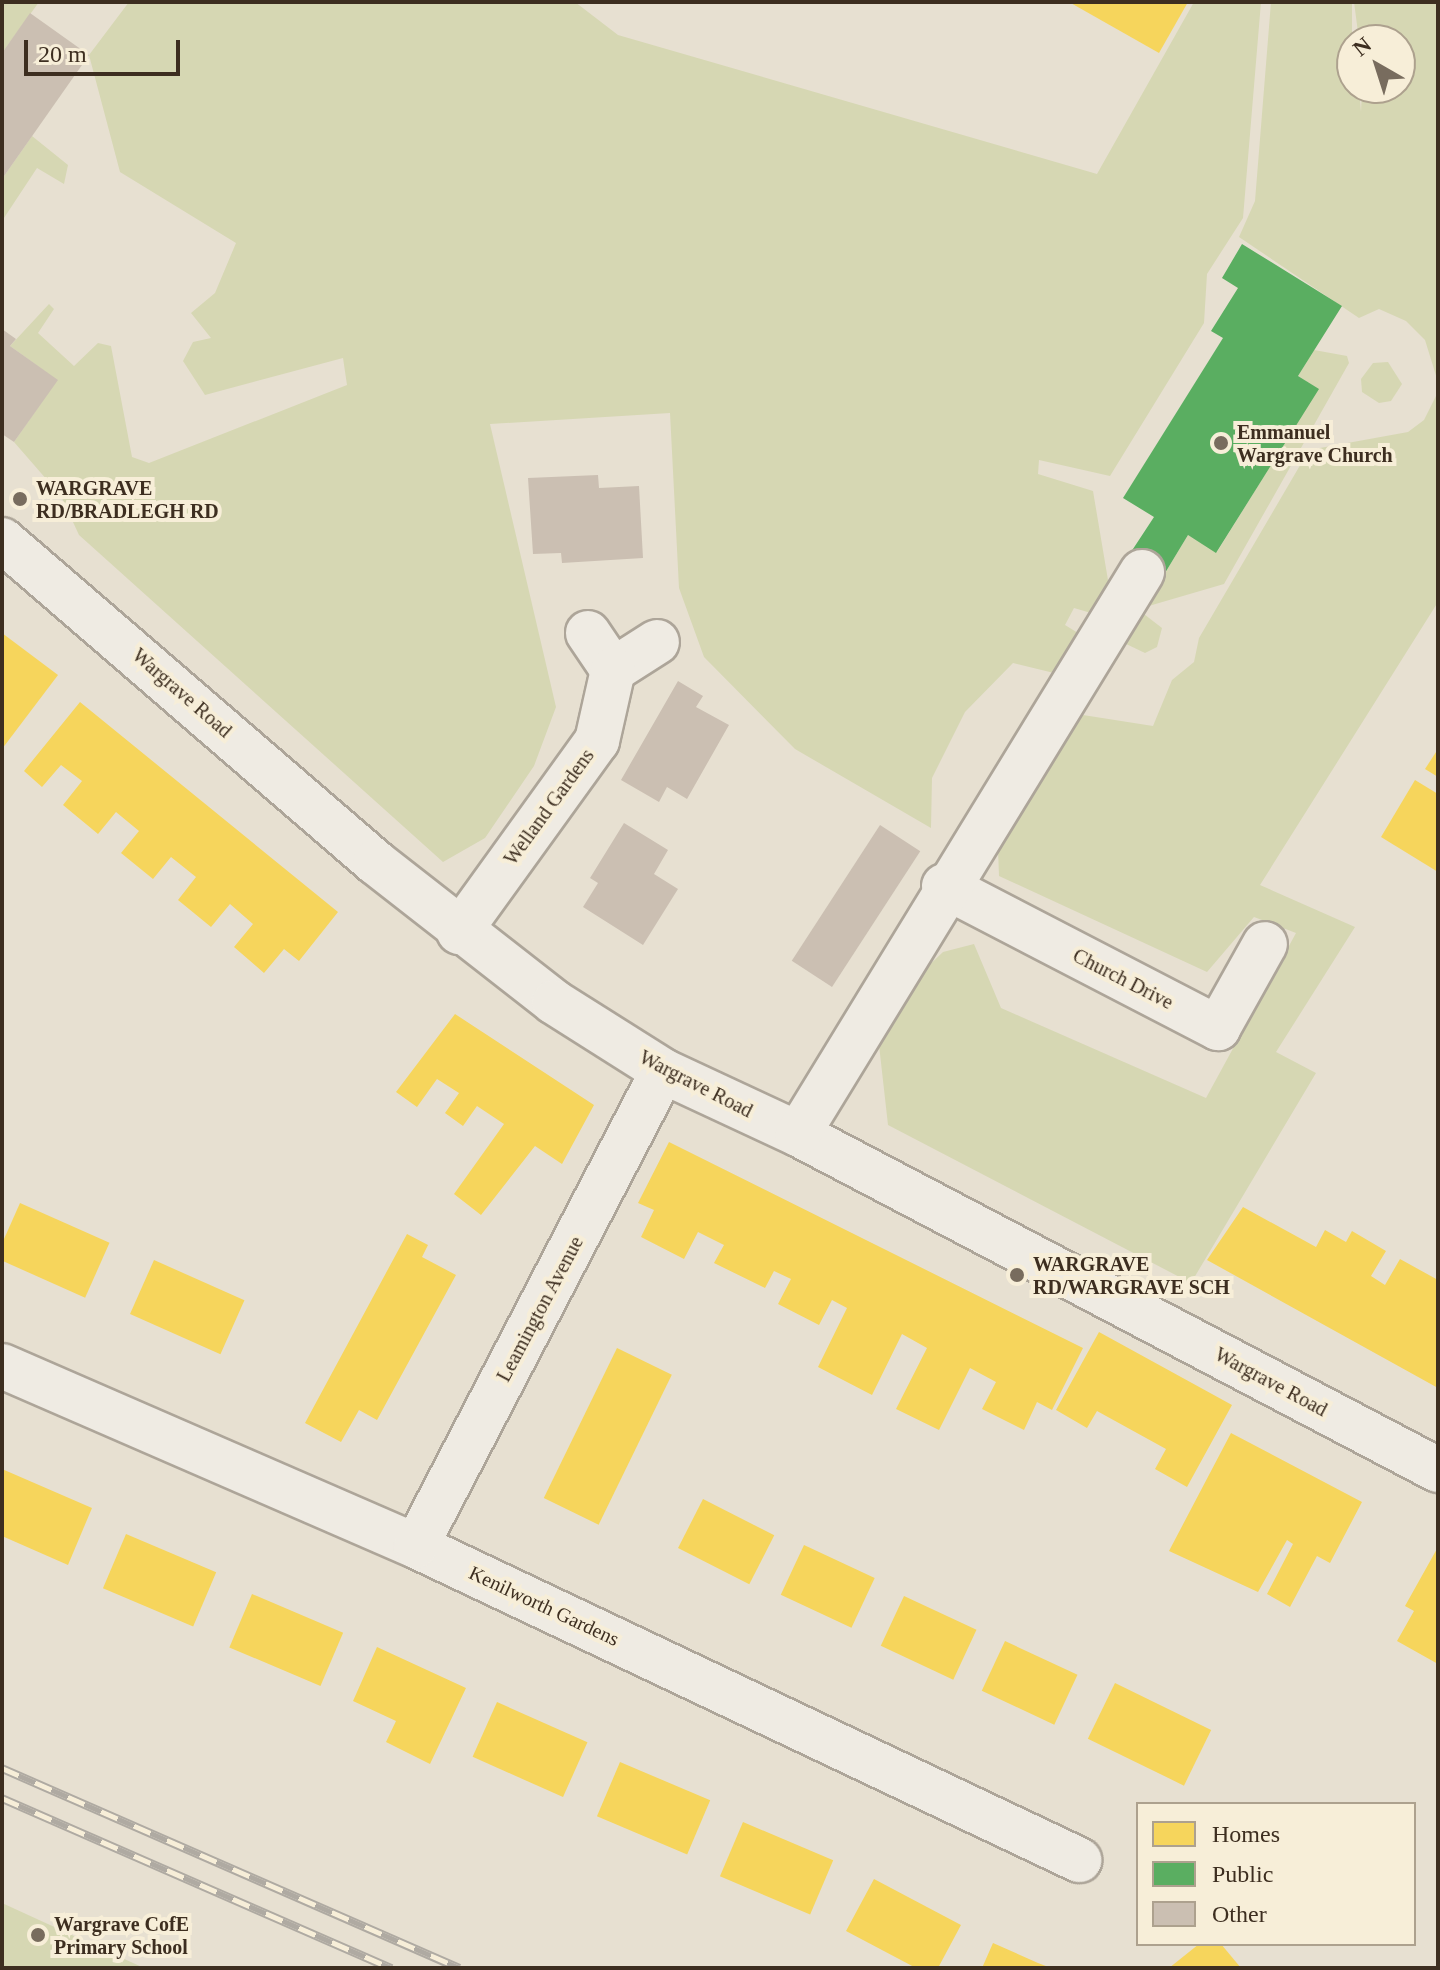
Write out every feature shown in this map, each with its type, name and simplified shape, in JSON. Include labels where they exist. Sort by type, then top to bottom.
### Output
[{"type":"street","name":"Wargrave Road","points":[[2,540],[459,932],[663,1071],[798,1134],[1438,1470]]},
{"type":"street","points":[[798,1134],[944,886],[1142,572]]},
{"type":"street","points":[[588,633],[613,670],[657,642]]},
{"type":"street","name":"Welland Gardens","points":[[459,932],[597,741],[613,670]]},
{"type":"street","name":"Church Drive","points":[[944,886],[1218,1028],[1265,944]]},
{"type":"street","name":"Leamington Avenue","points":[[416,1546],[663,1071]]},
{"type":"street","name":"Kenilworth Gardens","points":[[2,1366],[416,1546],[1079,1860]]},
{"type":"green space","points":[[2,2],[39,2],[2,53]]},
{"type":"green space","points":[[129,2],[575,2],[618,35],[1097,174],[1194,2],[1261,2],[1243,218],[1207,274],[1204,323],[1110,476],[1039,460],[1038,474],[1093,491],[1109,586],[1091,613],[1074,608],[1065,625],[1078,633],[1054,673],[1013,663],[965,712],[932,778],[931,828],[795,749],[704,657],[679,588],[670,413],[490,424],[556,707],[534,766],[485,838],[443,862],[79,535],[61,496],[14,442],[57,380],[10,346],[49,304],[54,309],[38,333],[74,366],[98,343],[111,346],[132,457],[149,463],[347,385],[343,358],[205,395],[183,361],[193,342],[211,338],[191,313],[215,293],[236,243],[120,172],[89,55]]},
{"type":"green space","points":[[1271,2],[1352,2],[1352,24],[1336,24],[1336,104],[1360,104],[1361,112],[1361,104],[1416,104],[1416,24],[1357,24],[1354,2],[1438,2],[1438,382],[1425,340],[1406,321],[1379,309],[1359,318],[1239,237],[1255,201]]},
{"type":"green space","points":[[32,136],[68,165],[64,184],[37,168],[2,221],[2,179]]},
{"type":"green space","points":[[1314,350],[1347,356],[1349,363],[1224,584],[1135,610],[1157,569],[1165,573],[1188,535],[1217,552],[1318,389],[1298,376]]},
{"type":"green space","points":[[1388,362],[1402,384],[1391,401],[1379,403],[1362,392],[1361,379],[1373,363]]},
{"type":"green space","points":[[1438,392],[1438,602],[1260,885],[1355,927],[1276,1052],[1316,1073],[1191,1283],[888,1125],[879,1045],[923,971],[943,952],[974,944],[1001,1008],[1206,1098],[1296,933],[1254,917],[1207,972],[999,876],[998,849],[1083,715],[1153,726],[1172,680],[1194,662],[1199,638],[1309,450],[1408,432],[1424,420]]},
{"type":"green space","points":[[1140,611],[1162,628],[1157,647],[1145,653],[1122,642]]},
{"type":"green space","name":"Wargrave CofE Primary School","points":[[2,1903],[144,1968],[2,1968]]},
{"type":"building: Homes","points":[[1069,2],[1188,2],[1159,53]]},
{"type":"building: Homes","points":[[2,633],[58,675],[2,749]]},
{"type":"building: Homes","points":[[80,702],[338,912],[299,961],[284,949],[264,973],[234,947],[253,924],[230,904],[211,927],[178,900],[196,877],[171,857],[153,879],[121,853],[139,831],[116,812],[98,834],[63,805],[82,781],[61,765],[42,787],[24,771]]},
{"type":"building: Homes","points":[[1438,749],[1438,777],[1425,769]]},
{"type":"building: Homes","points":[[1415,780],[1438,794],[1438,872],[1381,837]]},
{"type":"building: Homes","points":[[455,1014],[594,1105],[562,1164],[535,1146],[481,1215],[454,1194],[504,1124],[477,1106],[463,1126],[445,1113],[459,1093],[437,1079],[417,1107],[396,1092]]},
{"type":"building: Homes","points":[[669,1142],[1083,1348],[1052,1410],[1037,1402],[1024,1430],[982,1409],[996,1382],[970,1368],[939,1430],[896,1409],[927,1348],[902,1334],[872,1395],[818,1367],[847,1308],[832,1300],[819,1325],[778,1304],[791,1279],[774,1271],[765,1288],[714,1263],[724,1245],[698,1232],[684,1259],[641,1237],[654,1210],[638,1203]]},
{"type":"building: Homes","points":[[20,1203],[110,1243],[85,1298],[2,1261],[2,1243]]},
{"type":"building: Homes","points":[[1243,1207],[1316,1247],[1325,1230],[1346,1242],[1352,1231],[1386,1251],[1371,1276],[1385,1285],[1400,1259],[1438,1280],[1438,1388],[1207,1260]]},
{"type":"building: Homes","points":[[407,1234],[428,1245],[422,1257],[456,1275],[377,1420],[359,1410],[341,1442],[305,1423]]},
{"type":"building: Homes","points":[[154,1260],[244,1300],[220,1354],[130,1314]]},
{"type":"building: Homes","points":[[1099,1332],[1232,1405],[1187,1487],[1155,1469],[1166,1449],[1097,1411],[1087,1428],[1056,1410]]},
{"type":"building: Homes","points":[[617,1348],[672,1375],[599,1525],[544,1498]]},
{"type":"building: Homes","points":[[1231,1433],[1362,1502],[1330,1563],[1317,1556],[1290,1607],[1267,1594],[1293,1544],[1287,1540],[1258,1592],[1169,1551]]},
{"type":"building: Homes","points":[[2,1469],[92,1508],[68,1565],[2,1536]]},
{"type":"building: Homes","points":[[703,1499],[774,1535],[749,1584],[678,1548]]},
{"type":"building: Homes","points":[[126,1534],[216,1572],[193,1627],[103,1588]]},
{"type":"building: Homes","points":[[804,1545],[875,1578],[851,1628],[781,1595]]},
{"type":"building: Homes","points":[[1438,1547],[1438,1664],[1397,1641],[1414,1611],[1405,1606]]},
{"type":"building: Homes","points":[[252,1594],[343,1633],[320,1686],[229,1647]]},
{"type":"building: Homes","points":[[904,1596],[977,1630],[953,1680],[881,1646]]},
{"type":"building: Homes","points":[[1005,1641],[1078,1675],[1054,1725],[982,1691]]},
{"type":"building: Homes","points":[[377,1647],[466,1688],[430,1764],[386,1742],[396,1721],[353,1701]]},
{"type":"building: Homes","points":[[1115,1683],[1211,1730],[1184,1786],[1088,1739]]},
{"type":"building: Homes","points":[[497,1702],[587,1742],[563,1797],[473,1757]]},
{"type":"building: Homes","points":[[620,1762],[710,1800],[687,1855],[597,1816]]},
{"type":"building: Homes","points":[[743,1822],[833,1860],[810,1915],[720,1876]]},
{"type":"building: Homes","points":[[874,1879],[961,1925],[938,1968],[916,1968],[846,1931]]},
{"type":"building: Homes","points":[[993,1943],[1038,1963],[1051,1968],[982,1968]]},
{"type":"building: Homes","points":[[1196,1946],[1223,1946],[1241,1968],[1169,1968]]},
{"type":"building: Public","name":"Emmanuel Wargrave Church","points":[[1242,244],[1342,306],[1298,376],[1319,389],[1216,553],[1188,535],[1165,573],[1131,552],[1154,517],[1123,498],[1223,338],[1211,331],[1238,288],[1222,278]]},
{"type":"building: Other","points":[[30,13],[89,55],[2,179],[2,53]]},
{"type":"building: Other","points":[[2,329],[16,339],[10,346],[58,380],[14,442],[2,434]]},
{"type":"building: Other","points":[[598,475],[599,488],[639,486],[643,558],[562,563],[561,553],[533,554],[528,478]]},
{"type":"building: Other","points":[[678,681],[703,696],[696,707],[729,725],[687,799],[667,787],[659,802],[621,780]]},
{"type":"building: Other","points":[[624,823],[668,850],[654,874],[678,889],[643,945],[583,907],[598,883],[590,878]]},
{"type":"building: Other","points":[[880,825],[920,851],[832,987],[792,961]]},
{"type":"railway","points":[[2,1768],[459,1968]]},
{"type":"railway","points":[[2,1798],[391,1968]]},
{"type":"place","name":"Emmanuel Wargrave Church","points":[[1221,443]]},
{"type":"place","name":"WARGRAVE RD/BRADLEGH RD","points":[[20,499]]},
{"type":"place","name":"WARGRAVE RD/WARGRAVE SCH","points":[[1017,1275]]},
{"type":"place","name":"Wargrave CofE Primary School","points":[[38,1935]]}]
